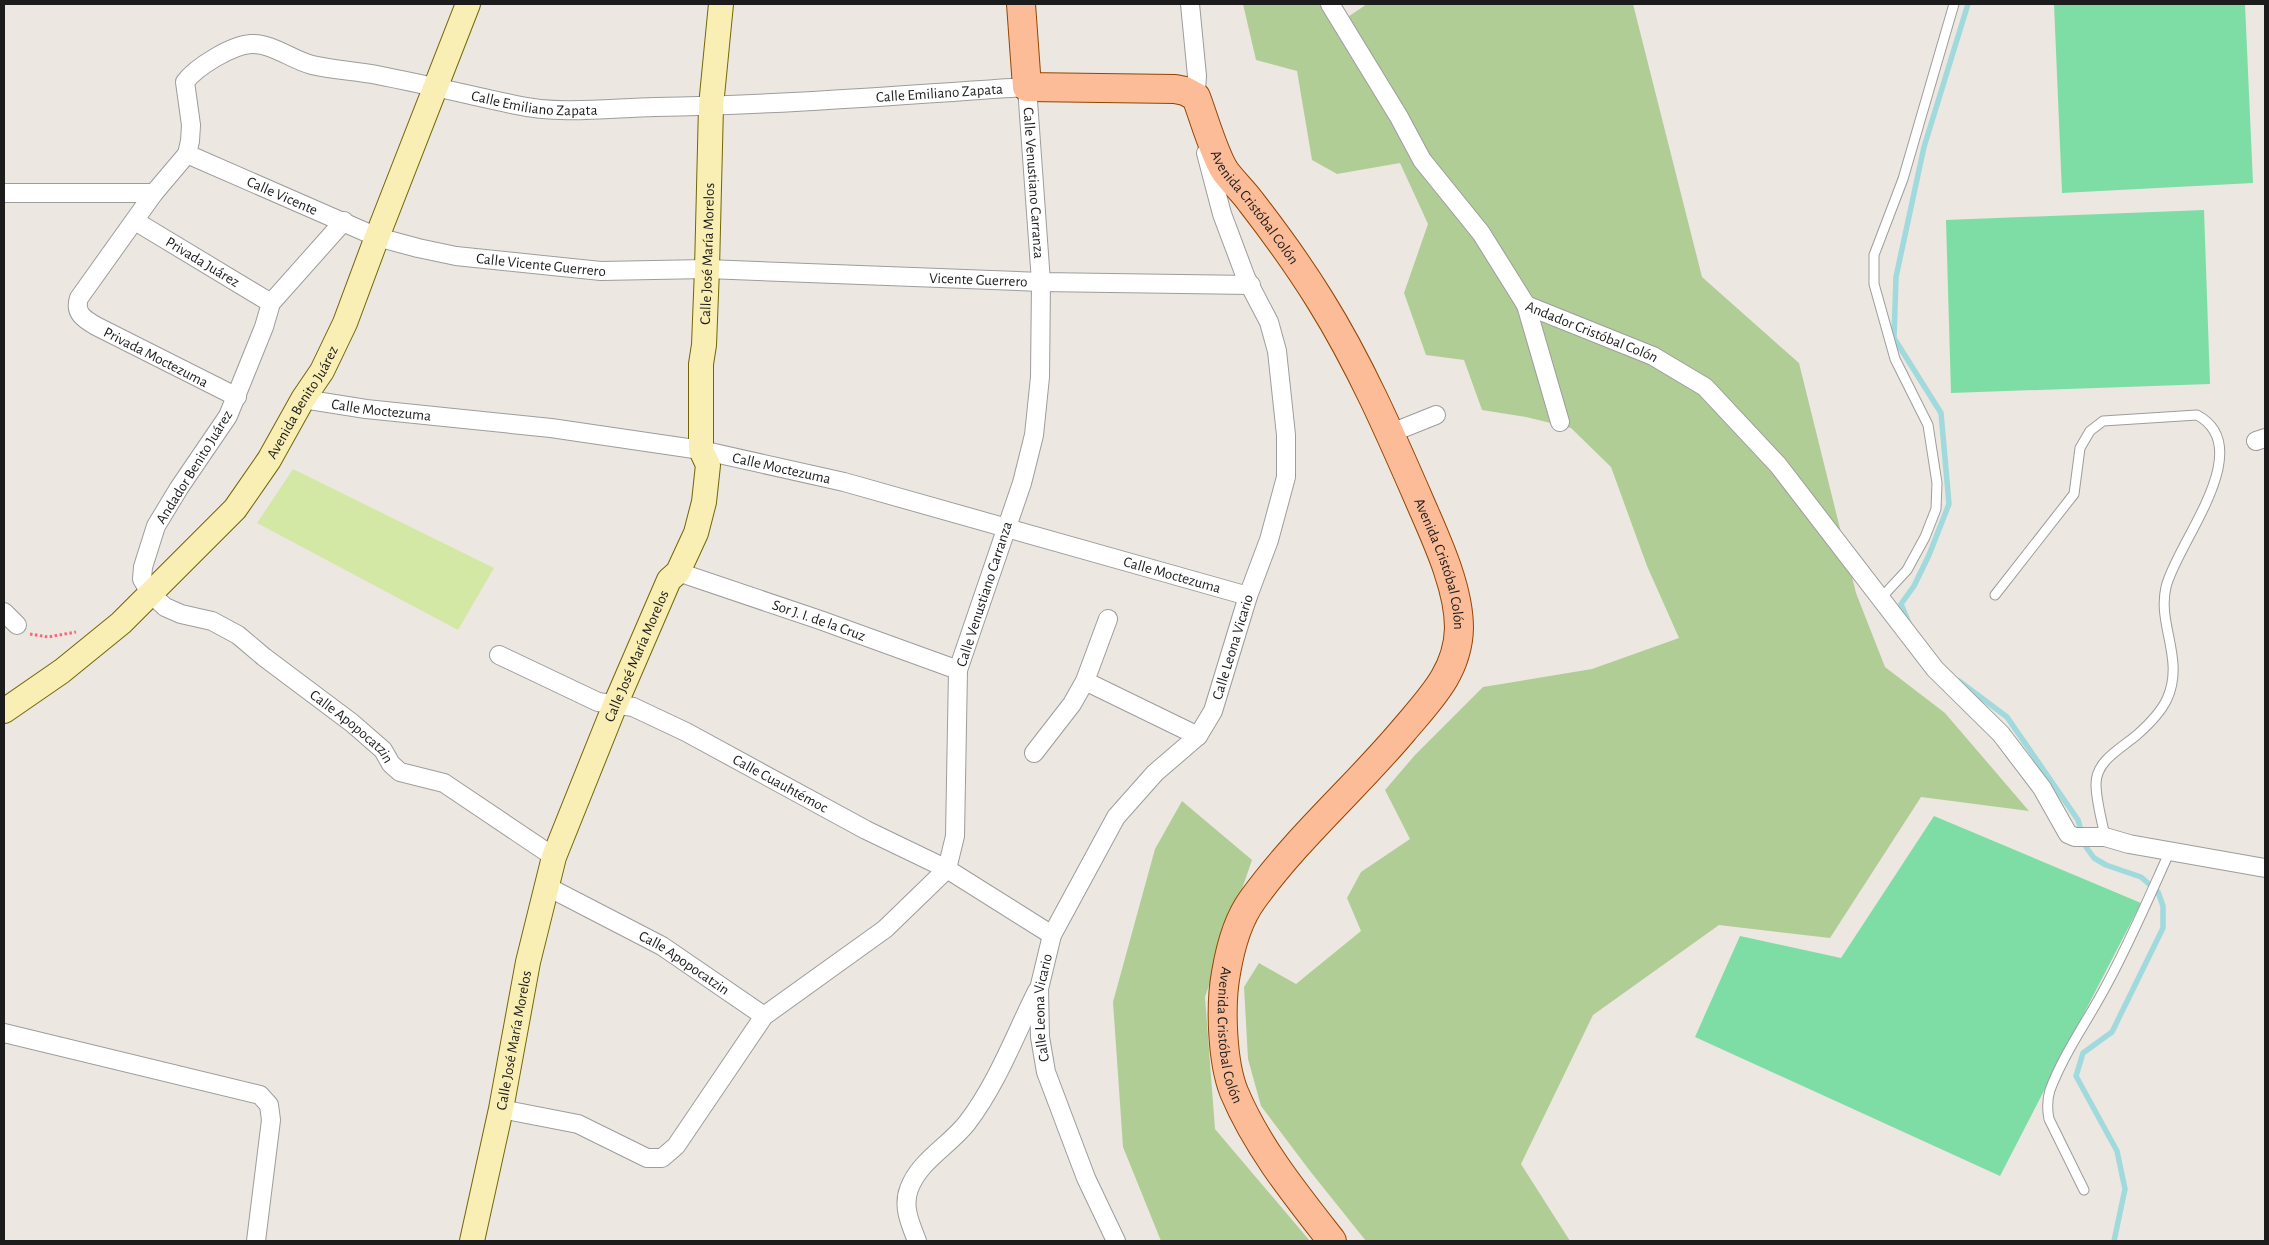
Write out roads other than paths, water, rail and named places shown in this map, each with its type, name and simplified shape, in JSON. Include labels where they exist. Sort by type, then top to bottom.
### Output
[{"type":"main road","name":"Avenida Benito Juárez","points":[[4,711],[62,671],[113,629],[235,509],[269,460],[303,399],[322,370],[342,331],[468,4]]},
{"type":"main road","name":"Calle José María Morelos","points":[[472,1241],[502,1109],[528,962],[548,888],[554,857],[615,705],[669,580],[678,572],[696,533],[704,502],[708,465],[701,450],[701,364],[704,345],[707,269],[711,106],[721,4]]},
{"type":"main road","points":[[1021,4],[1027,87],[1175,90],[1185,91],[1196,97]]},
{"type":"main road","name":"Avenida Cristóbal Colón","points":[[1196,97],[1224,169],[1294,260],[1321,301],[1358,366],[1391,434],[1425,512],[1458,604],[1457,651],[1449,674],[1390,746],[1285,860],[1250,902],[1237,931],[1228,960],[1222,993],[1224,1042],[1233,1088],[1249,1123],[1291,1188],[1332,1241]]},
{"type":"street","name":"Calle Leona Vicario","points":[[1116,1241],[1086,1178],[1046,1072],[1040,1037],[1039,989],[1052,935],[1116,817],[1155,773],[1198,736],[1213,711],[1248,596],[1269,540],[1286,477],[1286,435],[1277,351],[1268,322],[1246,278],[1222,214],[1195,109],[1197,76],[1190,4]]},
{"type":"street","name":"Andador Cristóbal Colón","points":[[1330,4],[1399,117],[1422,160],[1481,232],[1526,305],[1653,356],[1705,387],[1778,465],[1935,669],[2001,734],[2042,788],[2068,834],[2075,837],[2105,837]]},
{"type":"street","name":"Calle Emiliano Zapata","points":[[187,154],[191,125],[185,82],[197,68],[247,45],[257,44],[313,65],[437,87],[519,106],[549,109],[711,106],[1027,87]]},
{"type":"street","name":"Calle Venustiano Carranza","points":[[947,869],[954,836],[958,670],[1022,483],[1034,435],[1040,377],[1041,282],[1027,87]]},
{"type":"street","points":[[135,221],[154,193],[187,154]]},
{"type":"street","name":"Calle Vicente","points":[[187,154],[377,237]]},
{"type":"street","points":[[4,193],[154,193]]},
{"type":"street","name":"Privada Juárez","points":[[135,221],[271,303]]},
{"type":"street","name":"Privada Moctezuma","points":[[135,221],[80,298],[77,306],[78,313],[96,326],[237,397]]},
{"type":"street","name":"Andador Benito Juárez","points":[[150,593],[142,579],[143,567],[156,526],[179,488],[224,423],[237,397],[271,303],[344,221]]},
{"type":"street","name":"Calle Vicente Guerrero","points":[[377,237],[456,256],[528,265],[601,271],[707,269]]},
{"type":"street","name":"Vicente Guerrero","points":[[707,269],[1041,282],[1251,285]]},
{"type":"street","points":[[1526,305],[1560,422]]},
{"type":"street","name":"Calle Moctezuma","points":[[303,399],[366,409],[551,428],[701,450],[807,473],[1007,527],[1248,596]]},
{"type":"street","points":[[1391,434],[1436,415]]},
{"type":"street","name":"Sor J. I. de la Cruz","points":[[678,572],[820,620],[958,670]]},
{"type":"street","name":"Calle Apopocatzin","points":[[150,593],[165,607],[181,614],[212,621],[238,635],[352,723],[383,750],[391,764],[400,772],[444,783],[554,857]]},
{"type":"street","points":[[4,612],[18,625]]},
{"type":"street","points":[[1034,753],[1072,704],[1085,681],[1108,619]]},
{"type":"street","name":"Calle Cuauhtémoc","points":[[499,655],[598,702],[633,707],[686,732],[866,830],[947,869],[1052,935]]},
{"type":"street","points":[[1085,681],[1198,736]]},
{"type":"street","points":[[2105,837],[2265,868]]},
{"type":"street","points":[[502,1109],[578,1124],[647,1158],[662,1158],[676,1146],[764,1016],[885,929],[947,869]]},
{"type":"street","name":"Calle Apopocatzin","points":[[548,888],[662,946],[764,1016]]},
{"type":"street","points":[[917,1241],[907,1214],[908,1191],[917,1173],[966,1125],[986,1095],[1039,989]]},
{"type":"street","points":[[4,1033],[260,1095],[269,1105],[271,1120],[256,1241]]},
{"type":"lane","points":[[1881,598],[1907,570],[1925,537],[1936,509],[1938,483],[1928,425],[1895,359],[1874,284],[1874,255],[1903,180],[1954,4]]},
{"type":"lane","points":[[1996,595],[2074,494],[2080,448],[2090,431],[2103,421],[2197,415],[2209,422],[2219,437],[2220,461],[2214,486],[2166,587],[2164,614],[2172,645],[2173,678],[2166,699],[2155,716],[2139,734],[2109,756],[2101,766],[2096,784],[2105,837]]},
{"type":"lane","points":[[2084,1190],[2049,1119],[2047,1107],[2050,1092],[2061,1064],[2124,954],[2170,851]]},
{"type":"waterway","points":[[1909,623],[1901,604],[1914,586],[1929,555],[1949,504],[1941,413],[1894,338],[1896,277],[1924,147],[1968,4]]},
{"type":"waterway","points":[[1959,681],[2007,717],[2078,820],[2086,847],[2094,858],[2106,865],[2141,877],[2158,892],[2163,906],[2163,928],[2112,1032],[2083,1053],[2076,1076],[2117,1151],[2125,1189],[2114,1241]]}]
